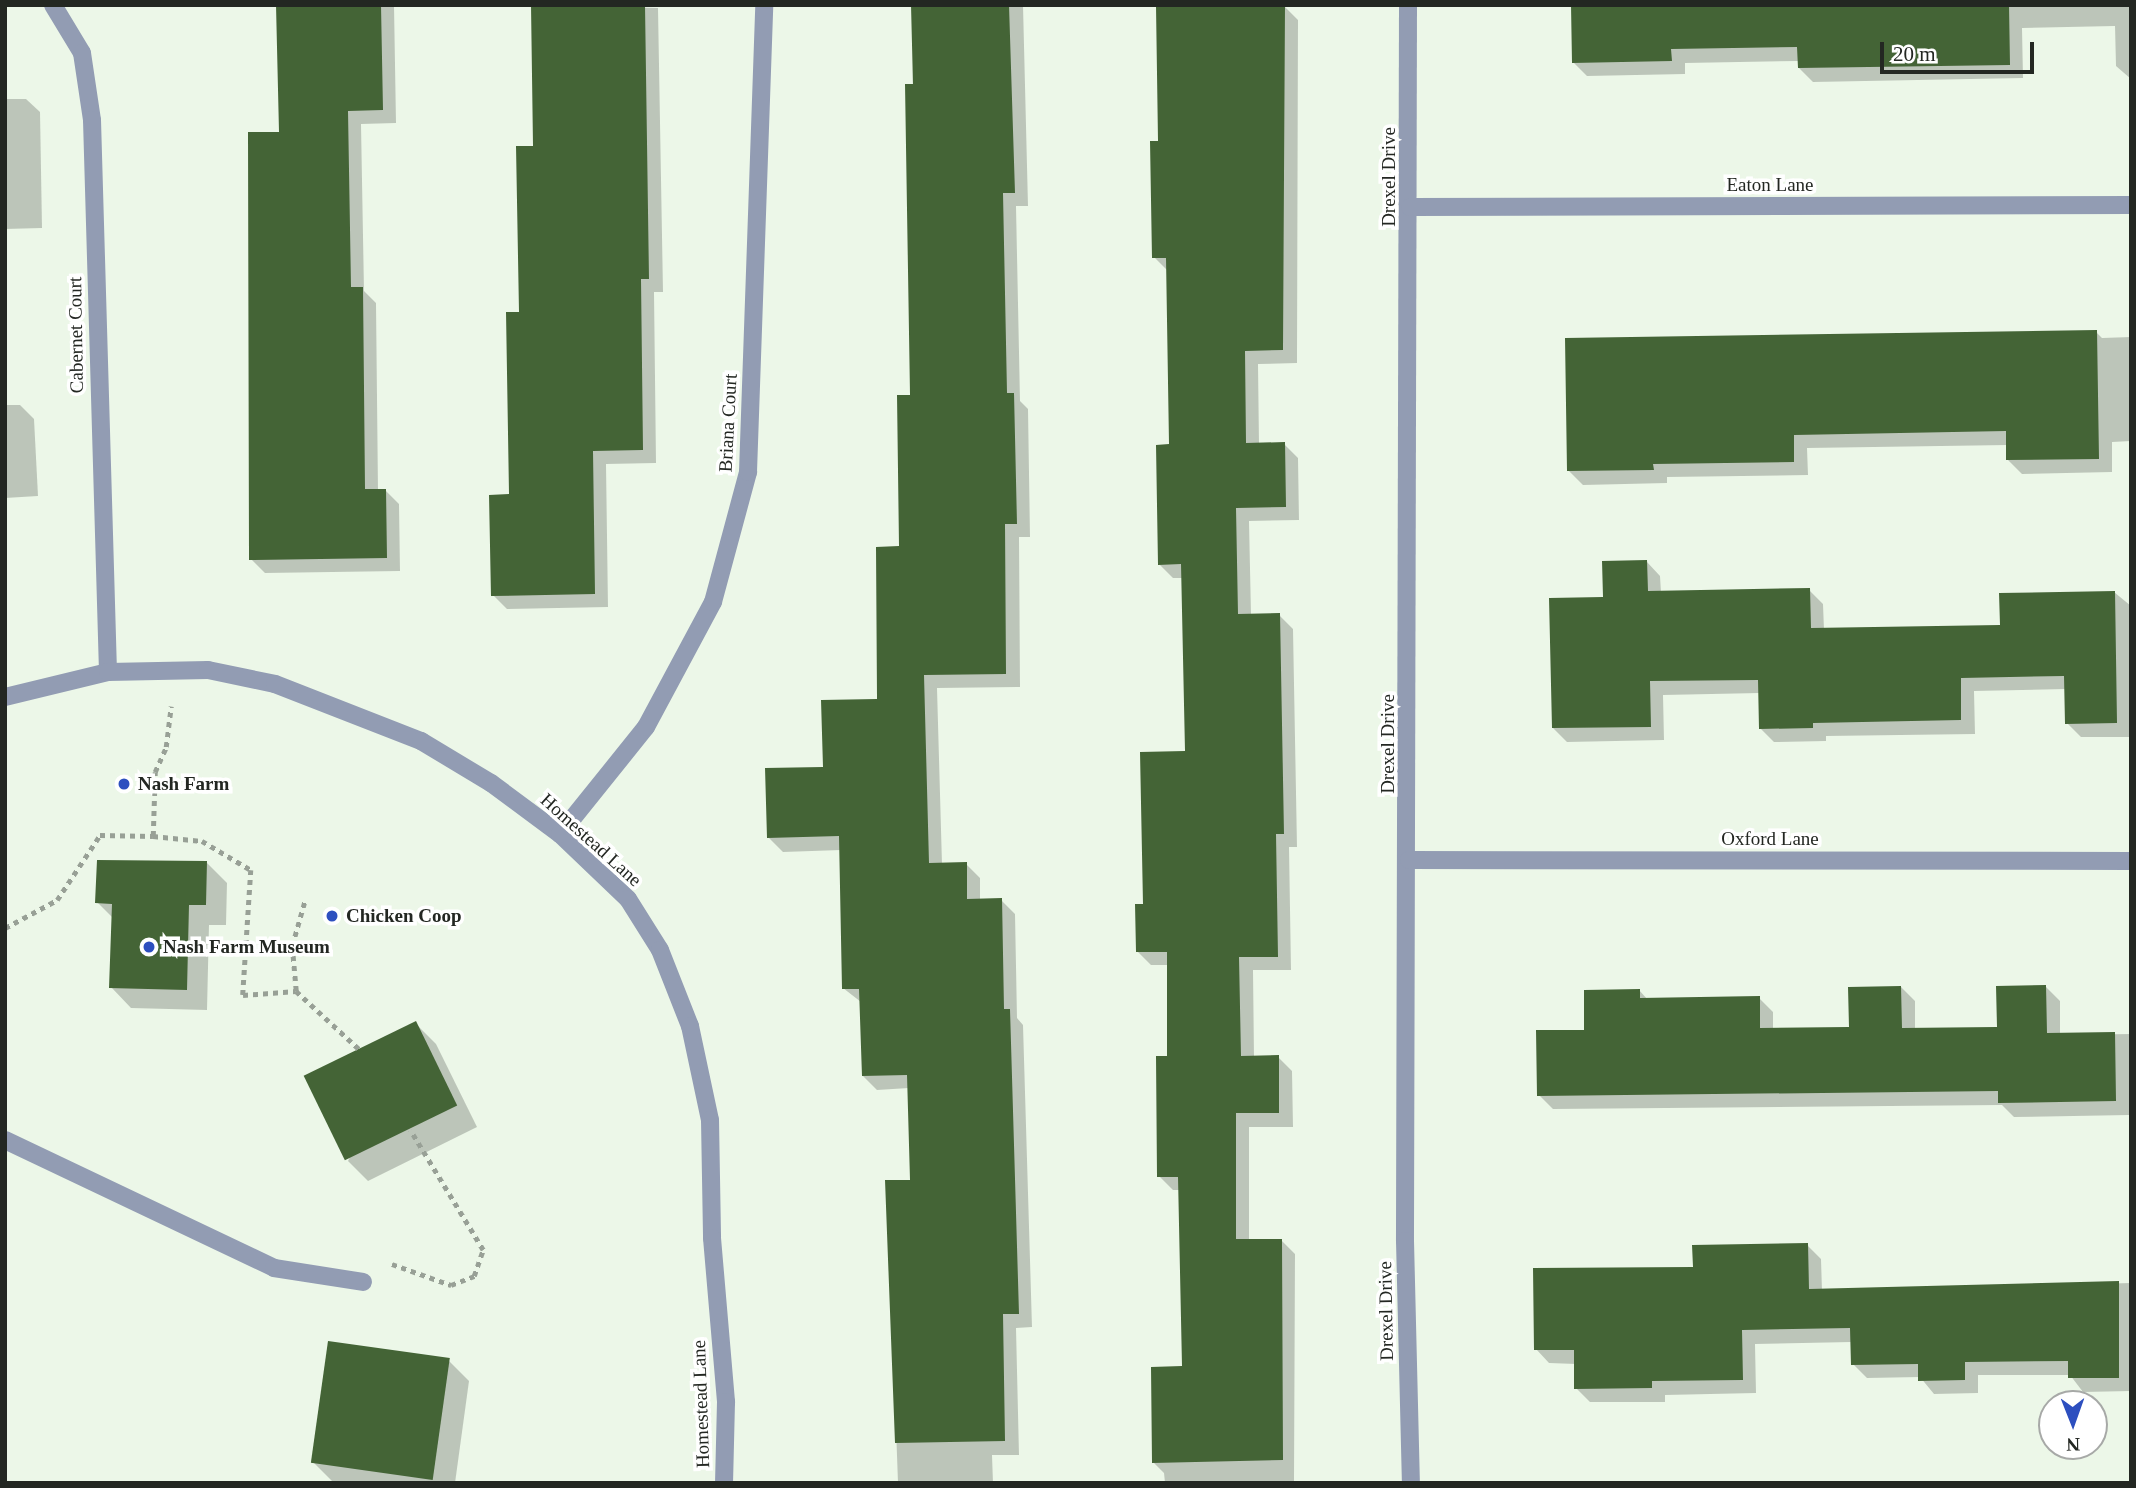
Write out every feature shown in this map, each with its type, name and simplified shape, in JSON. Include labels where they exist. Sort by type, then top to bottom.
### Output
[{"type":"street","name":"Cabernet Court","points":[[53,5],[82,53],[92,120],[108,672]]},
{"type":"street","name":"Briana Court","points":[[560,834],[646,727],[713,602],[748,472],[764,5]]},
{"type":"street","name":"Drexel Drive","points":[[1408,5],[1409,860],[1405,1241],[1411,1483]]},
{"type":"street","name":"Eaton Lane","points":[[1410,207],[2131,205]]},
{"type":"street","name":"Homestead Lane","points":[[5,697],[108,672],[208,670],[275,684],[342,707],[433,748],[491,783],[560,834],[628,899],[660,950],[691,1026],[710,1120],[712,1238],[726,1402],[724,1483]]},
{"type":"street","name":"Oxford Lane","points":[[1409,860],[2131,861]]},
{"type":"street","points":[[5,1140],[274,1268],[363,1282]]},
{"type":"path","points":[[153,836],[155,772],[166,747],[174,671]]},
{"type":"path","points":[[5,928],[57,900],[100,835],[153,836],[202,841],[251,870],[243,995],[296,991]]},
{"type":"path","points":[[305,900],[292,946],[296,991],[359,1049]]},
{"type":"path","points":[[363,1282],[385,1261],[451,1285],[474,1276],[483,1250],[410,1130]]},
{"type":"building","points":[[276,5],[381,5],[383,110],[348,111],[351,287],[363,287],[365,489],[386,489],[387,558],[249,560],[248,132],[279,132]]},
{"type":"building","points":[[531,5],[645,5],[649,279],[641,279],[643,450],[593,451],[595,594],[491,596],[489,495],[509,494],[506,312],[519,312],[516,146],[533,146]]},
{"type":"building","points":[[911,5],[1009,5],[1015,193],[1003,193],[1007,393],[1014,393],[1017,524],[1005,524],[1006,674],[924,675],[929,863],[967,862],[967,899],[1002,898],[1004,1009],[1010,1009],[1019,1314],[1003,1314],[1005,1441],[895,1443],[885,1180],[910,1180],[907,1075],[862,1076],[859,989],[842,989],[839,836],[767,838],[765,768],[823,767],[821,700],[877,699],[876,547],[899,546],[897,395],[910,395],[905,84],[913,84]]},
{"type":"building","points":[[1285,5],[1283,350],[1245,351],[1246,443],[1285,442],[1286,507],[1236,508],[1238,614],[1280,613],[1284,834],[1276,834],[1278,957],[1239,957],[1241,1056],[1279,1055],[1279,1113],[1236,1113],[1236,1239],[1282,1239],[1283,1460],[1152,1463],[1151,1367],[1182,1366],[1178,1177],[1157,1177],[1156,1056],[1167,1056],[1167,952],[1136,952],[1135,904],[1143,904],[1140,752],[1185,751],[1181,564],[1158,565],[1156,445],[1169,444],[1166,258],[1152,258],[1150,141],[1158,141],[1156,6]]},
{"type":"building","points":[[1571,5],[2009,5],[2010,65],[1798,68],[1797,47],[1671,49],[1672,61],[1572,63]]},
{"type":"building","points":[[2097,330],[2099,459],[2006,460],[2006,431],[1794,435],[1794,462],[1653,464],[1654,470],[1567,471],[1565,338]]},
{"type":"building","points":[[1647,560],[1648,591],[1810,588],[1811,628],[2000,625],[1999,593],[2115,591],[2117,723],[2065,724],[2064,676],[1961,678],[1961,720],[1813,723],[1813,728],[1759,729],[1758,680],[1650,681],[1651,727],[1552,728],[1549,598],[1603,597],[1602,561]]},
{"type":"building","name":"Nash Farm Museum","points":[[97,860],[207,861],[206,905],[189,905],[187,990],[109,988],[112,904],[95,903]]},
{"type":"building","points":[[2046,985],[2047,1033],[2115,1032],[2116,1101],[1998,1103],[1998,1091],[1537,1096],[1536,1030],[1584,1030],[1584,990],[1640,989],[1640,998],[1760,996],[1760,1028],[1849,1027],[1848,987],[1901,986],[1902,1028],[1997,1027],[1996,986]]},
{"type":"building","points":[[416,1021],[457,1105],[345,1160],[304,1076]]},
{"type":"building","points":[[1808,1243],[1809,1289],[2119,1281],[2119,1378],[2068,1378],[2068,1361],[1965,1362],[1965,1380],[1918,1381],[1918,1364],[1851,1365],[1850,1328],[1742,1330],[1743,1380],[1652,1381],[1652,1388],[1574,1389],[1574,1350],[1534,1350],[1533,1268],[1693,1267],[1692,1245]]},
{"type":"building","points":[[328,1341],[450,1358],[433,1480],[311,1463]]},
{"type":"place","name":"Nash Farm","points":[[124,784]]},
{"type":"place","name":"Chicken Coop","points":[[332,916]]},
{"type":"place","name":"Nash Farm Museum","points":[[149,947]]}]
